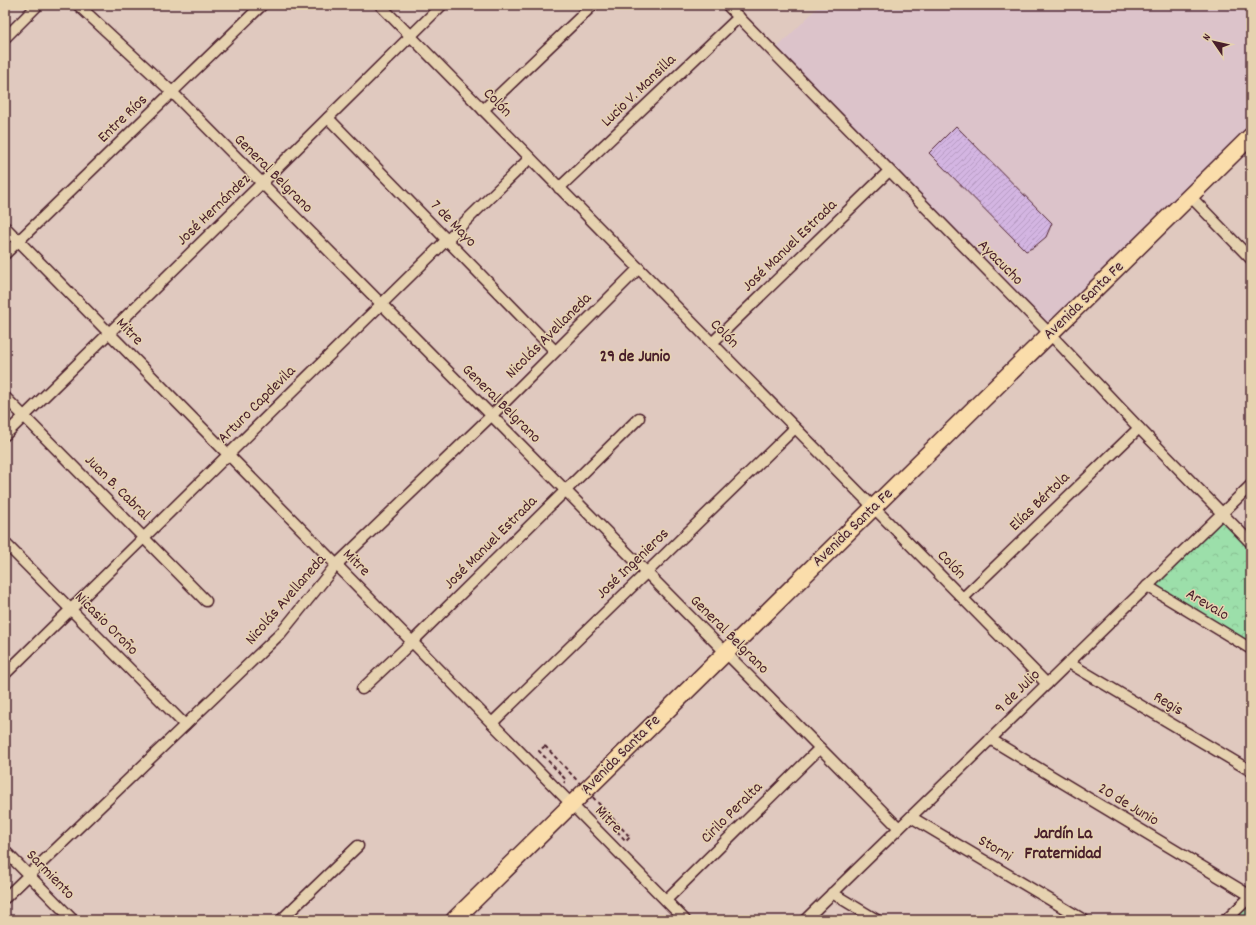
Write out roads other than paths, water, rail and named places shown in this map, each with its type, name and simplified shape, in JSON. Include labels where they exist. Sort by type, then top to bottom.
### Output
[{"type":"main road","name":"Avenida Santa Fe","points":[[454,920],[1251,136]]},
{"type":"street","points":[[5,38],[38,5]]},
{"type":"street","name":"General Belgrano","points":[[78,5],[172,92],[899,828]]},
{"type":"street","name":"Entre Ríos","points":[[5,254],[262,5]]},
{"type":"street","name":"Colón","points":[[380,5],[1047,684]]},
{"type":"street","name":"José Hernández","points":[[5,435],[262,184],[442,5]]},
{"type":"street","points":[[483,110],[593,5]]},
{"type":"street","name":"Ayacucho","points":[[727,5],[888,171],[1050,334],[1251,543]]},
{"type":"street","name":"Lucio V. Mansilla","points":[[559,188],[739,17]]},
{"type":"street","name":"7 de Mayo","points":[[328,118],[556,351]]},
{"type":"street","name":"Arturo Capdevila","points":[[5,674],[530,158]]},
{"type":"street","name":"José Manuel Estrada","points":[[712,343],[888,171]]},
{"type":"street","points":[[1190,196],[1251,259]]},
{"type":"street","name":"Mitre","points":[[5,227],[685,920]]},
{"type":"street","name":"Nicolás Avellaneda","points":[[5,898],[28,874],[281,633],[336,565],[491,416],[638,268]]},
{"type":"street","name":"Juan B. Cabral","points":[[5,397],[206,601]]},
{"type":"street","name":"José Manuel Estrada","points":[[362,689],[412,642],[639,418]]},
{"type":"street","name":"José Ingenieros","points":[[492,723],[795,428]]},
{"type":"street","name":"Elías Bértola","points":[[963,598],[1139,428]]},
{"type":"street","name":"9 de Julio","points":[[805,920],[1251,485]]},
{"type":"street","name":"Nicasio Oroño","points":[[5,543],[185,725]]},
{"type":"street","name":"Arevalo","points":[[1147,586],[1251,649]]},
{"type":"street","name":"Regis","points":[[1069,663],[1251,771]]},
{"type":"street","name":"20 de Junio","points":[[990,739],[1251,896]]},
{"type":"street","name":"Cirilo Peralta","points":[[666,900],[820,748]]},
{"type":"street","name":"Storni","points":[[911,816],[1084,920]]},
{"type":"street","points":[[281,920],[358,846]]},
{"type":"street","name":"Sarmiento","points":[[5,851],[73,920]]},
{"type":"street","points":[[832,893],[877,920]]},
{"type":"street","points":[[1226,920],[1251,896]]},
{"type":"district","name":"29 de Junio","points":[[635,358]]},
{"type":"district","name":"Jardín La Fraternidad","points":[[1063,845]]}]
